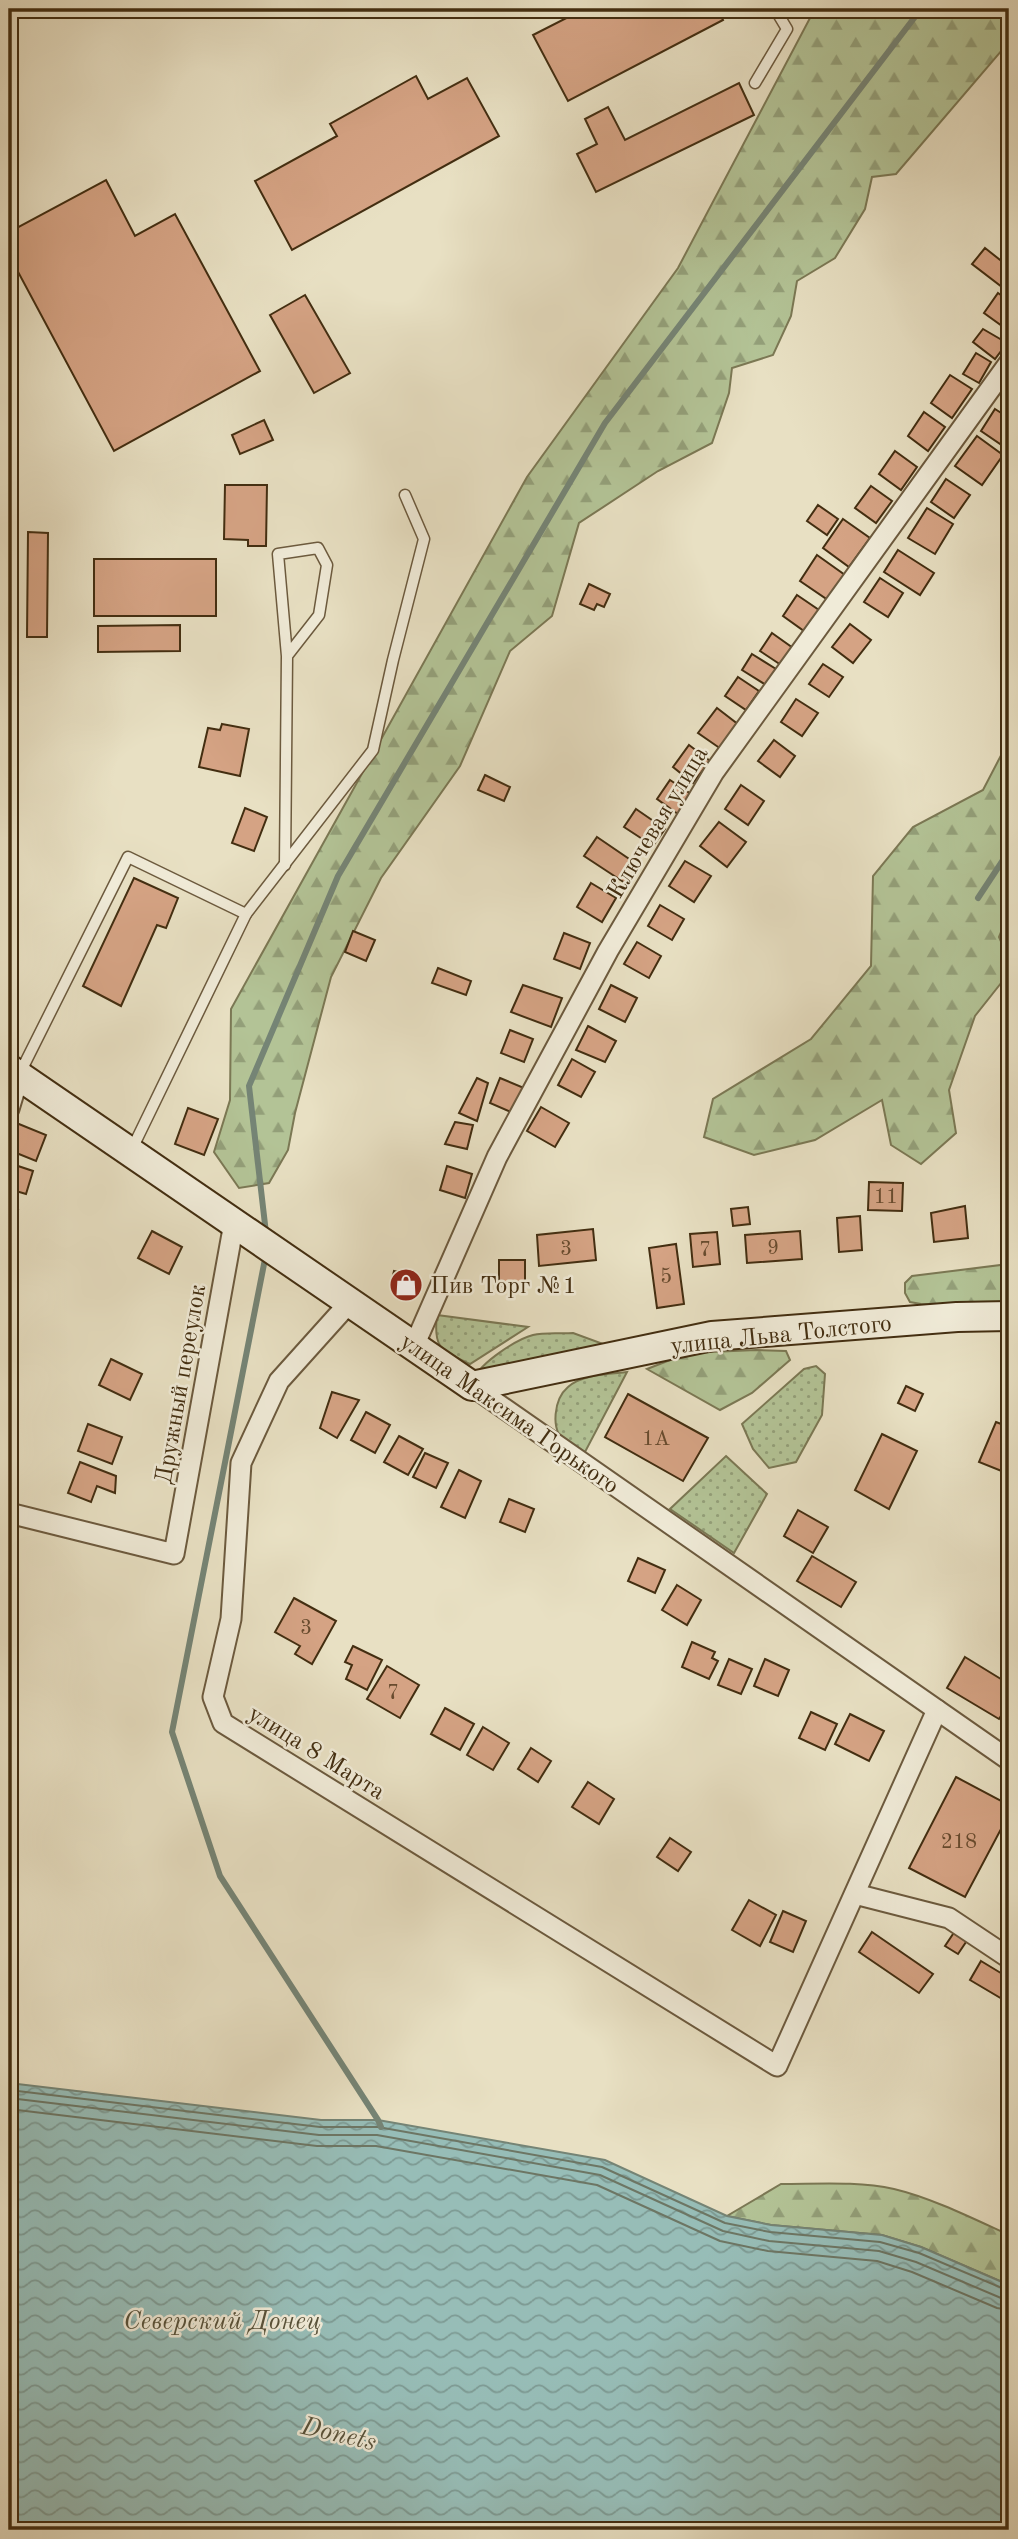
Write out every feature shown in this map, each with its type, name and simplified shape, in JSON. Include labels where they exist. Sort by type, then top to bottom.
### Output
[{"type":"street","name":"Ключевая улица","points":[[414,1346],[496,1157],[607,951],[714,772],[1009,363]]},
{"type":"street","name":"улица Максима Горького","points":[[14,1072],[472,1386],[1009,1760]]},
{"type":"street","points":[[9,1109],[14,1072]]},
{"type":"street","name":"Дружный переулок","points":[[9,1513],[174,1554],[234,1223]]},
{"type":"street","name":"улица 8 Марта","points":[[350,1302],[279,1381],[241,1463],[231,1619],[213,1697],[223,1723],[777,2066],[855,1894]]},
{"type":"street","name":"улица Льва Толстого","points":[[472,1386],[712,1336],[957,1317],[1009,1316]]},
{"type":"street","points":[[937,1710],[855,1894],[949,1918],[1009,1958]]},
{"type":"lane","points":[[755,83],[787,29],[775,9]]},
{"type":"lane","points":[[130,1152],[246,914],[373,750],[424,539],[405,495]]},
{"type":"lane","points":[[285,865],[287,656],[278,554],[318,548],[327,565],[319,615],[287,656]]},
{"type":"lane","points":[[14,1072],[128,857],[246,914]]},
{"type":"green space","points":[[817,9],[1009,9],[1009,42],[896,174],[872,177],[865,209],[835,258],[797,281],[791,316],[773,355],[732,368],[729,393],[712,443],[658,471],[579,523],[552,616],[510,651],[460,766],[381,878],[331,977],[295,1113],[288,1150],[269,1183],[239,1188],[214,1152],[230,1100],[231,1009],[527,477],[678,268]]},
{"type":"green space","points":[[1009,740],[1009,912],[999,937],[1009,960],[1009,973],[975,1016],[949,1090],[956,1133],[921,1164],[891,1145],[882,1100],[815,1140],[754,1155],[704,1137],[713,1099],[811,1039],[871,966],[873,876],[913,827],[983,790]]},
{"type":"green space","points":[[1009,1264],[1009,1306],[921,1304],[910,1302],[905,1293],[905,1283],[912,1276]]},
{"type":"green space","points":[[437,1315],[528,1327],[470,1364],[441,1347],[436,1335]]},
{"type":"green space","points":[[573,1333],[606,1345],[475,1378],[491,1359],[526,1337]]},
{"type":"green space","points":[[786,1351],[790,1360],[752,1393],[720,1410],[647,1369],[688,1353]]},
{"type":"green space","points":[[816,1366],[825,1374],[822,1415],[796,1462],[769,1468],[753,1449],[742,1424],[804,1369]]},
{"type":"green space","points":[[627,1372],[585,1452],[565,1442],[557,1430],[556,1422],[557,1406],[563,1392],[581,1379]]},
{"type":"green space","points":[[726,1456],[767,1494],[734,1553],[670,1509]]},
{"type":"green space","points":[[781,2184],[880,2186],[923,2198],[967,2216],[1009,2235],[1009,2285],[921,2247],[882,2235],[771,2225],[727,2216]]},
{"type":"water","name":"Северский Донец","points":[[9,2083],[321,2120],[378,2120],[605,2160],[727,2216],[771,2225],[882,2235],[921,2247],[1009,2285],[1009,2530],[9,2530]]},
{"type":"building","points":[[584,9],[717,9],[723,20],[568,101],[533,35]]},
{"type":"building","points":[[416,76],[428,99],[467,78],[499,136],[292,250],[255,181],[337,136],[330,124]]},
{"type":"building","points":[[739,83],[754,115],[596,192],[577,154],[597,144],[585,119],[608,107],[625,140]]},
{"type":"building","points":[[106,180],[135,236],[175,214],[260,371],[114,451],[9,255],[9,232]]},
{"type":"building","points":[[985,248],[1009,267],[1009,277],[1002,287],[972,264]]},
{"type":"building","points":[[998,293],[1009,301],[1009,331],[984,313]]},
{"type":"building","points":[[305,295],[350,373],[314,393],[270,315]]},
{"type":"building","points":[[983,329],[1007,343],[995,359],[973,342]]},
{"type":"building","points":[[976,353],[991,362],[979,383],[963,374]]},
{"type":"building","points":[[950,375],[972,389],[952,418],[931,403]]},
{"type":"building","points":[[995,409],[1009,418],[1009,450],[981,431]]},
{"type":"building","points":[[924,412],[945,427],[928,451],[908,436]]},
{"type":"building","points":[[264,420],[273,440],[240,454],[232,435]]},
{"type":"building","points":[[977,436],[1003,455],[982,485],[955,466]]},
{"type":"building","points":[[895,451],[917,467],[901,490],[879,474]]},
{"type":"building","points":[[946,479],[970,495],[954,518],[931,502]]},
{"type":"building","points":[[225,485],[267,485],[266,546],[248,546],[248,540],[224,539]]},
{"type":"building","points":[[871,486],[892,501],[876,523],[855,508]]},
{"type":"building","points":[[818,505],[838,519],[827,535],[807,521]]},
{"type":"building","points":[[927,508],[953,524],[935,554],[908,538]]},
{"type":"building","points":[[843,519],[870,538],[849,567],[823,548]]},
{"type":"building","points":[[28,532],[48,533],[47,637],[27,637]]},
{"type":"building","points":[[898,550],[934,573],[920,595],[884,572]]},
{"type":"building","points":[[817,555],[845,575],[828,600],[800,581]]},
{"type":"building","points":[[94,559],[216,559],[216,616],[94,616]]},
{"type":"building","points":[[880,578],[903,593],[888,617],[864,602]]},
{"type":"building","points":[[589,584],[610,594],[604,607],[597,604],[594,610],[580,604]]},
{"type":"building","points":[[797,595],[819,610],[804,631],[783,616]]},
{"type":"building","points":[[850,624],[871,640],[853,663],[832,647]]},
{"type":"building","points":[[180,625],[180,651],[98,652],[98,626]]},
{"type":"building","points":[[772,633],[793,648],[781,665],[760,651]]},
{"type":"building","points":[[752,654],[776,669],[766,685],[742,670]]},
{"type":"building","points":[[823,664],[843,677],[829,697],[809,684]]},
{"type":"building","points":[[738,677],[759,691],[746,710],[725,696]]},
{"type":"building","points":[[796,699],[818,713],[802,736],[781,722]]},
{"type":"building","points":[[717,708],[739,725],[721,749],[698,733]]},
{"type":"building","points":[[222,724],[249,729],[240,776],[199,767],[208,728],[220,730]]},
{"type":"building","points":[[774,740],[795,756],[780,777],[758,761]]},
{"type":"building","points":[[689,745],[710,761],[693,783],[673,767]]},
{"type":"building","points":[[485,775],[510,787],[504,801],[478,790]]},
{"type":"building","points":[[670,780],[691,794],[678,814],[657,799]]},
{"type":"building","points":[[741,785],[764,801],[748,825],[725,809]]},
{"type":"building","points":[[245,808],[267,817],[254,851],[232,843]]},
{"type":"building","points":[[636,809],[665,829],[653,846],[624,827]]},
{"type":"building","points":[[719,822],[746,842],[727,867],[700,846]]},
{"type":"building","points":[[597,837],[638,865],[625,883],[584,856]]},
{"type":"building","points":[[685,861],[711,876],[694,902],[669,886]]},
{"type":"building","points":[[134,878],[178,898],[166,928],[157,925],[121,1006],[83,986]]},
{"type":"building","points":[[591,883],[616,898],[602,922],[577,907]]},
{"type":"building","points":[[660,905],[684,919],[672,940],[648,926]]},
{"type":"building","points":[[353,931],[375,940],[366,961],[345,952]]},
{"type":"building","points":[[564,933],[590,943],[580,969],[554,959]]},
{"type":"building","points":[[637,942],[661,956],[649,978],[624,964]]},
{"type":"building","points":[[438,968],[471,981],[466,995],[432,983]]},
{"type":"building","points":[[523,985],[562,998],[551,1027],[511,1012]]},
{"type":"building","points":[[611,985],[637,998],[625,1022],[599,1009]]},
{"type":"building","points":[[588,1026],[616,1041],[605,1062],[576,1050]]},
{"type":"building","points":[[510,1030],[533,1039],[524,1062],[501,1053]]},
{"type":"building","points":[[572,1059],[595,1072],[581,1097],[558,1085]]},
{"type":"building","points":[[477,1078],[488,1083],[477,1121],[459,1113]]},
{"type":"building","points":[[500,1078],[524,1088],[513,1113],[490,1103]]},
{"type":"building","points":[[541,1107],[569,1123],[555,1147],[527,1131]]},
{"type":"building","points":[[188,1108],[218,1119],[204,1155],[175,1144]]},
{"type":"building","points":[[14,1122],[46,1135],[36,1161],[9,1150],[9,1134]]},
{"type":"building","points":[[455,1122],[473,1125],[467,1149],[445,1144]]},
{"type":"building","points":[[9,1163],[33,1171],[26,1194],[9,1189]]},
{"type":"building","points":[[447,1166],[472,1174],[465,1198],[440,1190]]},
{"type":"building","points":[[869,1182],[903,1183],[902,1211],[868,1210]]},
{"type":"building","points":[[965,1206],[968,1238],[934,1242],[931,1213]]},
{"type":"building","points":[[9,1207],[18,1210],[9,1236]]},
{"type":"building","points":[[748,1207],[750,1224],[733,1226],[731,1209]]},
{"type":"building","points":[[860,1216],[862,1250],[839,1252],[837,1218]]},
{"type":"building","points":[[593,1229],[596,1260],[539,1266],[537,1235]]},
{"type":"building","points":[[152,1231],[182,1247],[169,1274],[138,1258]]},
{"type":"building","points":[[800,1231],[802,1259],[747,1263],[745,1235]]},
{"type":"building","points":[[717,1232],[720,1264],[693,1267],[690,1234]]},
{"type":"building","points":[[676,1244],[684,1304],[657,1308],[649,1248]]},
{"type":"building","points":[[499,1260],[525,1260],[525,1287],[499,1286]]},
{"type":"building","points":[[394,1271],[416,1276],[413,1289],[391,1284]]},
{"type":"building","points":[[111,1359],[142,1374],[130,1400],[99,1385]]},
{"type":"building","points":[[906,1386],[923,1394],[915,1411],[898,1403]]},
{"type":"building","points":[[332,1392],[359,1400],[337,1438],[320,1428]]},
{"type":"building","points":[[628,1394],[708,1438],[683,1481],[605,1437]]},
{"type":"building","points":[[366,1412],[390,1425],[375,1453],[351,1440]]},
{"type":"building","points":[[996,1422],[1009,1427],[1009,1474],[979,1462]]},
{"type":"building","points":[[88,1424],[122,1437],[112,1464],[78,1451]]},
{"type":"building","points":[[882,1434],[917,1451],[889,1509],[855,1490]]},
{"type":"building","points":[[399,1436],[423,1449],[408,1475],[384,1462]]},
{"type":"building","points":[[425,1453],[448,1463],[436,1488],[413,1477]]},
{"type":"building","points":[[80,1462],[116,1476],[115,1493],[97,1486],[91,1502],[68,1493]]},
{"type":"building","points":[[459,1470],[481,1481],[465,1518],[441,1507]]},
{"type":"building","points":[[509,1499],[534,1509],[525,1532],[500,1522]]},
{"type":"building","points":[[798,1510],[828,1527],[813,1553],[784,1536]]},
{"type":"building","points":[[812,1556],[856,1582],[841,1607],[797,1581]]},
{"type":"building","points":[[638,1558],[665,1570],[655,1593],[628,1581]]},
{"type":"building","points":[[677,1585],[701,1600],[687,1625],[662,1610]]},
{"type":"building","points":[[294,1598],[336,1621],[312,1664],[295,1654],[300,1646],[275,1632]]},
{"type":"building","points":[[692,1642],[715,1652],[712,1658],[718,1661],[709,1679],[682,1667]]},
{"type":"building","points":[[353,1646],[382,1660],[367,1690],[346,1679],[352,1665],[345,1662]]},
{"type":"building","points":[[965,1657],[1009,1684],[1009,1703],[999,1719],[947,1688]]},
{"type":"building","points":[[729,1659],[752,1669],[741,1694],[718,1685]]},
{"type":"building","points":[[765,1659],[789,1670],[778,1696],[754,1686]]},
{"type":"building","points":[[387,1666],[419,1685],[400,1718],[367,1699]]},
{"type":"building","points":[[445,1708],[474,1724],[460,1750],[431,1734]]},
{"type":"building","points":[[811,1712],[837,1724],[825,1750],[799,1738]]},
{"type":"building","points":[[850,1714],[884,1731],[869,1761],[835,1744]]},
{"type":"building","points":[[483,1727],[509,1743],[493,1770],[467,1755]]},
{"type":"building","points":[[531,1748],[551,1761],[538,1782],[518,1769]]},
{"type":"building","points":[[956,1777],[1009,1805],[1009,1814],[965,1897],[909,1868]]},
{"type":"building","points":[[588,1782],[614,1799],[599,1824],[572,1807]]},
{"type":"building","points":[[670,1838],[691,1852],[678,1871],[657,1857]]},
{"type":"building","points":[[749,1900],[776,1915],[760,1946],[732,1930]]},
{"type":"building","points":[[783,1911],[806,1921],[793,1952],[770,1942]]},
{"type":"building","points":[[955,1931],[968,1939],[958,1954],[945,1946]]},
{"type":"building","points":[[872,1932],[933,1974],[919,1993],[859,1952]]},
{"type":"building","points":[[981,1961],[1009,1978],[1009,2003],[970,1980]]},
{"type":"waterway","points":[[266,1233],[249,1086],[338,876],[605,423],[921,9]]},
{"type":"waterway","points":[[978,898],[1009,851]]},
{"type":"waterway","points":[[266,1254],[172,1732],[220,1876],[381,2127]]},
{"type":"place","name":"Пив Торг №1","points":[[406,1285]]},
{"type":"water label","name":"Donets","points":[[339,2433]]}]
